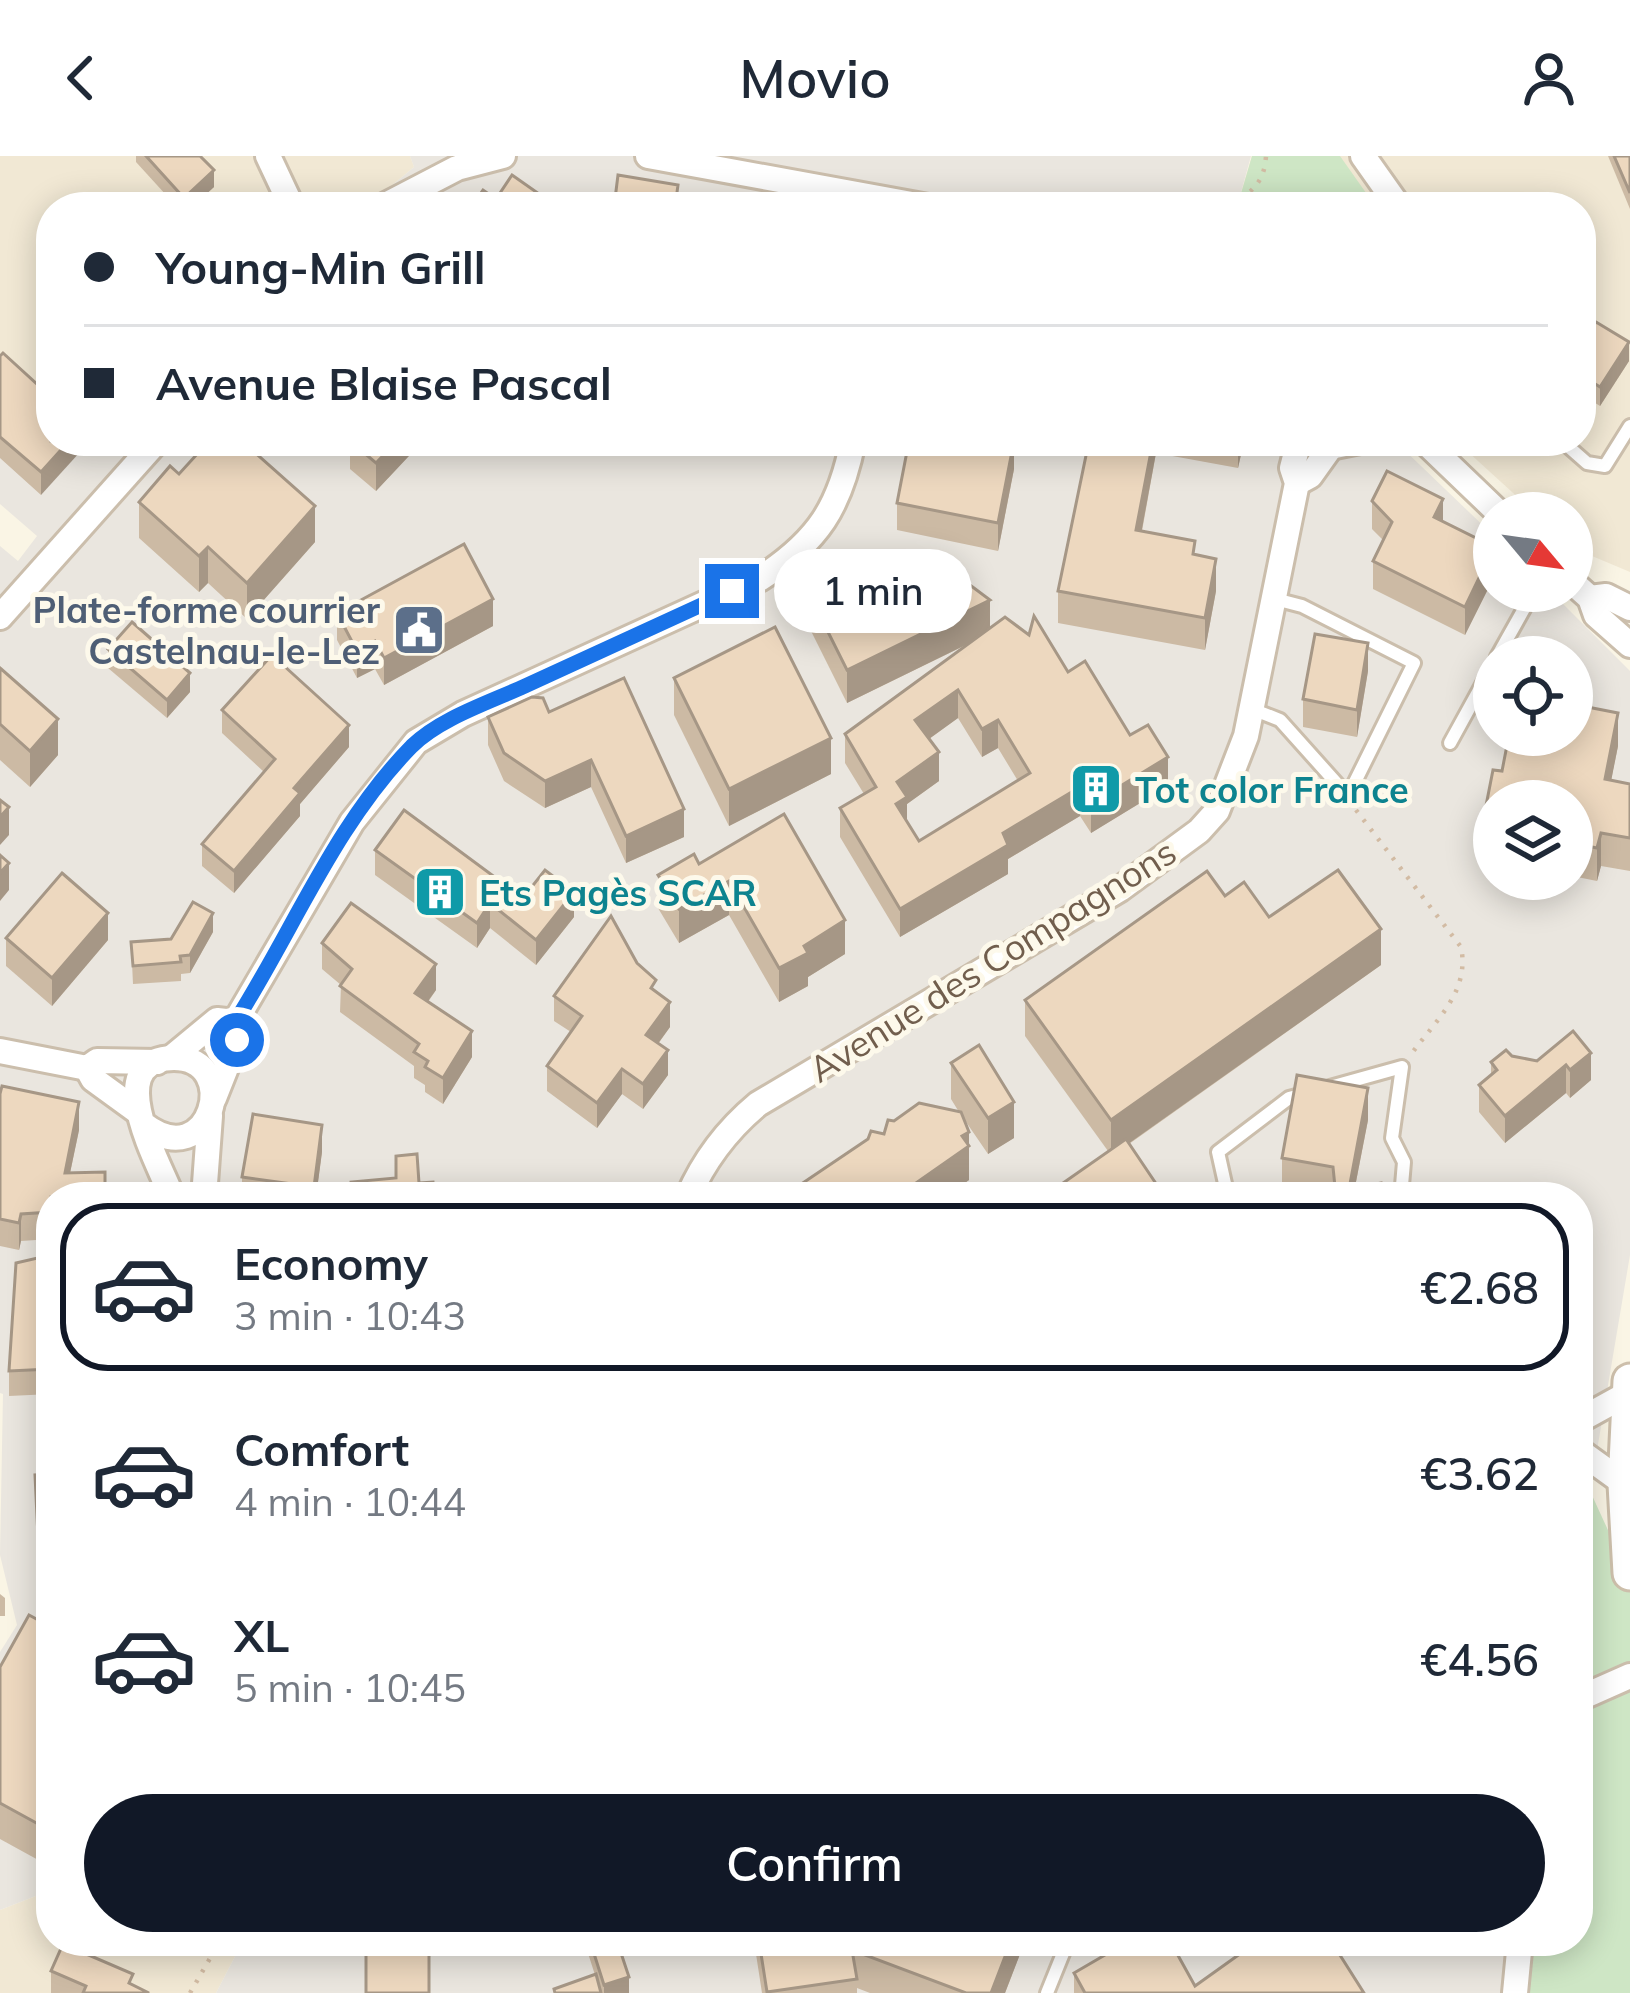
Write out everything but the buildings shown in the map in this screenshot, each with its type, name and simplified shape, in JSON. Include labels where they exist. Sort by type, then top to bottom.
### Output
[{"type":"street","points":[[268,156],[285,192]]},
{"type":"street","points":[[409,192],[444,173],[503,156]]},
{"type":"street","points":[[648,156],[831,192]]},
{"type":"street","points":[[1363,156],[1389,192]]},
{"type":"street","points":[[0,617],[144,456]]},
{"type":"street","points":[[87,1068],[93,1079],[156,1134],[187,1136],[212,1107],[237,1040],[235,1022],[352,822],[416,742],[464,714],[761,578],[790,559],[832,511],[850,456]]},
{"type":"street","name":"Avenue des Compagnons","points":[[696,1182],[737,1121],[758,1104],[1120,889],[1199,831],[1217,811],[1252,709],[1297,483],[1292,468],[1295,456]]},
{"type":"street","points":[[1297,483],[1310,476],[1324,456]]},
{"type":"street","points":[[1440,456],[1477,492]]},
{"type":"street","points":[[1593,593],[1630,608]]},
{"type":"street","points":[[1593,610],[1630,645]]},
{"type":"street","points":[[166,1182],[140,1118],[137,1083],[217,1020],[235,1022]]},
{"type":"street","points":[[0,1051],[87,1068],[97,1061],[188,1060],[211,1082],[205,1182]]},
{"type":"street","points":[[1593,1411],[1628,1388]]},
{"type":"street","points":[[1628,1388],[1626,1547],[1630,1573]]},
{"type":"street","points":[[1593,1464],[1628,1496]]},
{"type":"street","points":[[1593,1693],[1624,1681],[1630,1654]]},
{"type":"street","points":[[1515,1993],[1519,1956]]},
{"type":"lane","points":[[1578,456],[1587,464],[1605,466],[1630,426]]},
{"type":"lane","points":[[1252,709],[1280,720],[1348,796],[1414,663],[1302,607],[1274,599]]},
{"type":"lane","points":[[1450,742],[1473,701]]},
{"type":"lane","points":[[1225,1182],[1218,1153],[1289,1098],[1402,1067],[1392,1138],[1404,1162],[1402,1182]]},
{"type":"lane","points":[[1047,1993],[1062,1956]]},
{"type":"path","points":[[1252,192],[1266,172],[1266,156]]},
{"type":"path","points":[[1348,796],[1461,947],[1465,967],[1460,987],[1402,1067]]},
{"type":"path","points":[[190,1993],[211,1956]]},
{"type":"shaded area","points":[[0,156],[410,156],[414,167],[384,192],[36,192],[36,406],[0,445]]},
{"type":"shaded area","points":[[410,156],[1251,156],[1241,192],[384,192],[414,167]]},
{"type":"shaded area","points":[[1252,156],[1630,156],[1630,572],[1593,556],[1593,492],[1512,492],[1472,456],[1596,456],[1596,192],[1241,192]]},
{"type":"shaded area","points":[[36,442],[36,456],[1411,456],[1473,516],[1473,612],[1571,612],[1630,671],[1630,1255],[1593,1474],[1593,1182],[36,1182],[36,1896],[0,1910],[0,1652],[17,1625],[0,1555],[0,546],[18,561],[37,536],[0,504],[0,445]]},
{"type":"shaded area","points":[[36,1896],[36,1956],[235,1956],[216,1993],[0,1993],[0,1910]]},
{"type":"shaded area","points":[[235,1956],[1513,1956],[1507,1993],[216,1993]]},
{"type":"green space","points":[[1252,156],[1340,156],[1365,192],[1241,192]]},
{"type":"green space","points":[[1593,1498],[1630,1578],[1630,1993],[1507,1993],[1513,1956],[1593,1956]]},
{"type":"place","name":"Plate-forme courrier Castelnau-le-Lez","points":[[419,630]]},
{"type":"place","name":"Tot color France","points":[[1096,789]]},
{"type":"place","name":"Ets Pagès SCAR","points":[[440,892]]},
{"type":"route","points":[[237,1040],[235,1022],[308,895],[352,822],[416,742],[464,714],[732,591]]}]
